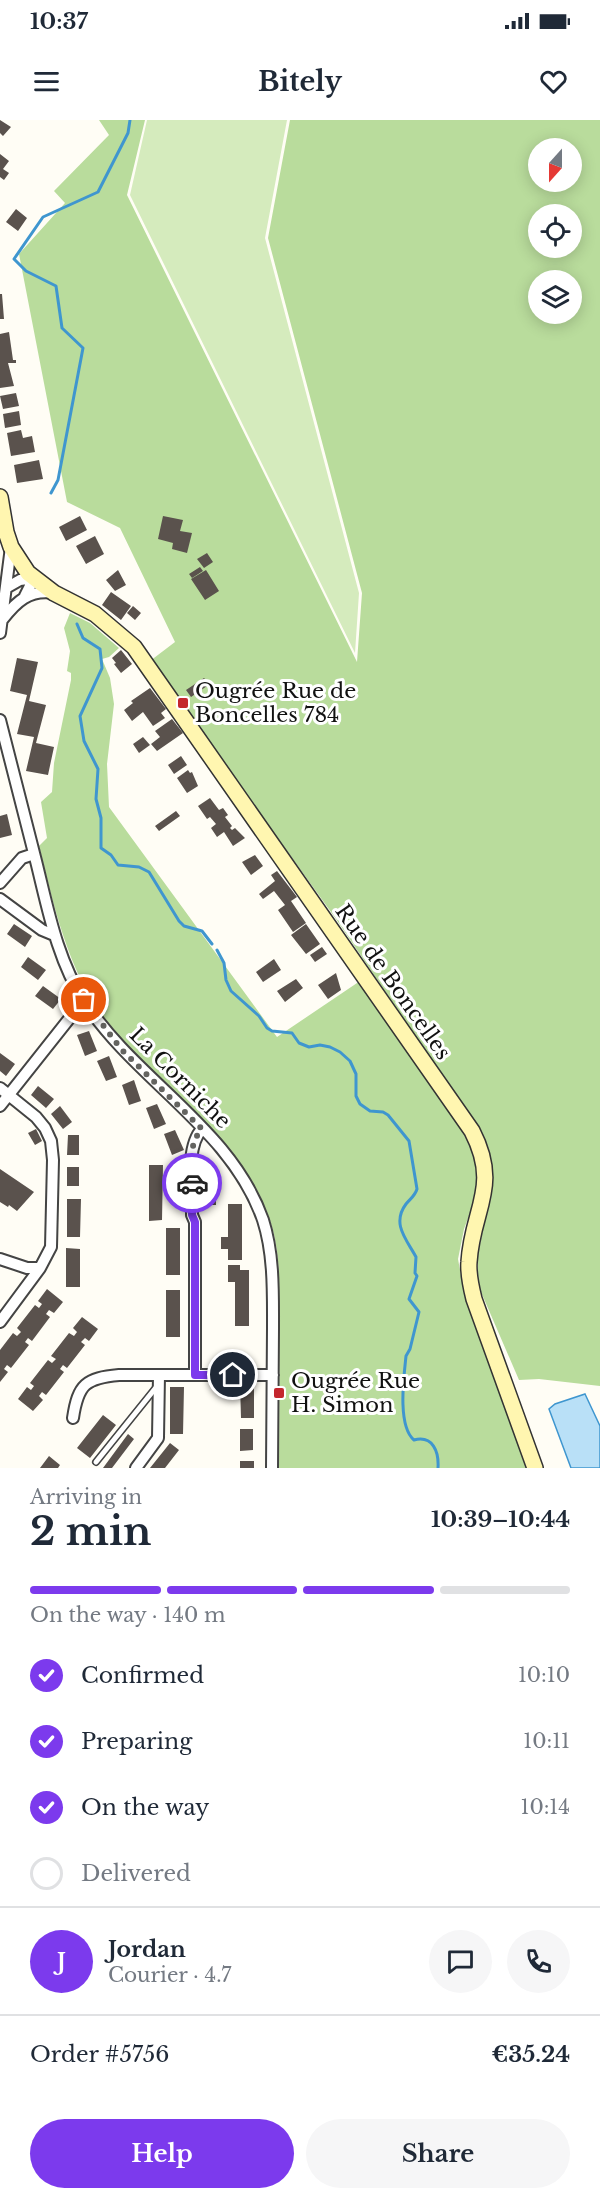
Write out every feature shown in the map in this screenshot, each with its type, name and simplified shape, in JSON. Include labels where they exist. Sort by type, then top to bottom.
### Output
[{"type":"main road","points":[[0,497],[11,547]]},
{"type":"main road","name":"Rue de Boncelles","points":[[11,547],[34,578],[54,593],[95,614],[134,647],[472,1131],[481,1149],[485,1183],[469,1262],[469,1279],[474,1299],[535,1468]]},
{"type":"street","points":[[0,633],[11,547]]},
{"type":"street","points":[[6,588],[20,580],[34,578]]},
{"type":"street","points":[[2,620],[25,596],[34,578]]},
{"type":"street","points":[[25,596],[43,592],[54,593]]},
{"type":"street","name":"La Corniche","points":[[0,720],[54,935],[62,957],[84,1000],[127,1055],[236,1166],[248,1185],[265,1227],[272,1279],[272,1468]]},
{"type":"street","points":[[0,883],[21,858],[34,854]]},
{"type":"street","points":[[0,899],[42,930],[54,935]]},
{"type":"street","points":[[0,1106],[4,1092],[84,1000]]},
{"type":"street","points":[[1,1318],[46,1261],[52,1241],[51,1141],[45,1128],[36,1118],[4,1092]]},
{"type":"street","points":[[195,1375],[195,1222],[192,1215],[192,1151],[196,1136],[202,1129]]},
{"type":"street","points":[[0,1259],[27,1268],[40,1268]]},
{"type":"street","points":[[73,1418],[77,1397],[96,1377],[159,1379],[195,1375],[273,1375]]},
{"type":"street","points":[[135,1468],[158,1438],[159,1379]]},
{"type":"lane","points":[[96,1462],[159,1379]]},
{"type":"green space","points":[[99,120],[145,120],[127,195],[357,662],[362,593],[268,238],[290,120],[600,120],[600,1386],[539,1379],[519,1380],[478,1285],[478,1253],[492,1187],[488,1148],[471,1118],[336,919],[150,661],[175,642],[120,528],[67,502],[19,254],[65,203],[54,191],[109,135]]},
{"type":"green space","points":[[147,120],[287,120],[265,238],[359,593],[355,653],[130,195]]},
{"type":"green space","points":[[70,613],[90,623],[119,648],[109,657],[102,659],[110,678],[114,704],[107,764],[109,807],[277,1037],[360,981],[474,1146],[480,1175],[477,1194],[464,1229],[458,1259],[463,1287],[529,1468],[279,1468],[279,1271],[276,1242],[268,1215],[256,1188],[241,1164],[205,1123],[124,1044],[91,999],[79,976],[60,926],[39,846],[47,838],[41,802],[52,792],[54,763],[71,680],[71,673],[67,671],[70,651],[64,628]]},
{"type":"water","points":[[585,1394],[600,1426],[600,1468],[571,1468],[549,1409],[555,1404]]},
{"type":"building","points":[[0,120],[11,127],[3,136],[0,133]]},
{"type":"building","points":[[0,154],[9,161],[3,169],[9,173],[4,180],[0,177]]},
{"type":"building","points":[[16,209],[27,218],[18,231],[6,222]]},
{"type":"building","points":[[0,294],[2,294],[4,319],[0,319]]},
{"type":"building","points":[[9,332],[13,360],[16,360],[16,363],[8,363],[14,386],[0,388],[0,334]]},
{"type":"building","points":[[16,393],[19,406],[3,409],[0,396]]},
{"type":"building","points":[[19,411],[21,425],[5,428],[3,414]]},
{"type":"building","points":[[21,430],[23,438],[32,436],[35,452],[11,456],[7,433]]},
{"type":"building","points":[[39,460],[43,479],[17,483],[14,465]]},
{"type":"building","points":[[80,516],[87,530],[66,541],[59,527]]},
{"type":"building","points":[[163,516],[183,520],[180,531],[192,533],[187,553],[172,549],[173,543],[158,539]]},
{"type":"building","points":[[95,536],[104,554],[86,564],[76,546]]},
{"type":"building","points":[[207,553],[213,562],[204,568],[197,559]]},
{"type":"building","points":[[200,567],[203,571],[192,578],[189,574]]},
{"type":"building","points":[[118,570],[126,585],[115,591],[106,580]]},
{"type":"building","points":[[206,570],[219,591],[205,600],[191,579]]},
{"type":"building","points":[[111,592],[131,606],[121,620],[102,605]]},
{"type":"building","points":[[133,606],[141,613],[135,620],[127,613]]},
{"type":"building","points":[[121,650],[132,664],[121,673],[112,658]]},
{"type":"building","points":[[17,658],[38,662],[29,701],[46,705],[36,743],[54,747],[48,775],[26,771],[34,737],[17,734],[27,695],[10,691]]},
{"type":"building","points":[[204,678],[210,684],[191,697],[186,690]]},
{"type":"building","points":[[150,688],[166,709],[161,713],[165,718],[153,726],[143,712],[132,721],[124,710],[133,703],[131,701]]},
{"type":"building","points":[[172,719],[183,733],[157,751],[151,744],[160,737],[155,731]]},
{"type":"building","points":[[143,737],[150,745],[139,753],[133,744]]},
{"type":"building","points":[[181,756],[187,765],[174,774],[168,765]]},
{"type":"building","points":[[188,770],[192,772],[198,786],[187,793],[177,778]]},
{"type":"building","points":[[210,798],[219,810],[223,808],[228,815],[225,817],[232,826],[230,828],[232,830],[235,828],[245,838],[233,846],[224,832],[217,837],[211,828],[216,824],[210,817],[207,819],[198,806]]},
{"type":"building","points":[[176,811],[180,816],[159,831],[155,826]]},
{"type":"building","points":[[7,814],[12,835],[0,838],[0,816]]},
{"type":"building","points":[[255,855],[263,866],[251,875],[242,862]]},
{"type":"building","points":[[277,871],[297,897],[291,901],[306,923],[293,932],[278,910],[285,905],[274,891],[263,899],[259,894],[275,881],[271,875]]},
{"type":"building","points":[[14,924],[32,936],[25,947],[7,934]]},
{"type":"building","points":[[306,924],[320,944],[306,954],[291,935]]},
{"type":"building","points":[[322,947],[327,954],[315,962],[310,955]]},
{"type":"building","points":[[28,957],[46,970],[38,980],[21,967]]},
{"type":"building","points":[[274,959],[281,970],[263,982],[256,972]]},
{"type":"building","points":[[336,973],[341,990],[328,999],[318,985]]},
{"type":"building","points":[[296,979],[303,988],[285,1002],[277,991]]},
{"type":"building","points":[[43,986],[61,999],[53,1009],[35,996]]},
{"type":"building","points":[[89,1031],[97,1051],[85,1056],[77,1035]]},
{"type":"building","points":[[0,1053],[15,1064],[6,1076],[0,1071]]},
{"type":"building","points":[[109,1056],[117,1077],[106,1081],[97,1061]]},
{"type":"building","points":[[134,1080],[141,1101],[129,1105],[122,1085]]},
{"type":"building","points":[[38,1086],[54,1099],[46,1108],[31,1095]]},
{"type":"building","points":[[157,1104],[166,1124],[154,1129],[146,1108]]},
{"type":"building","points":[[60,1106],[72,1122],[63,1129],[51,1114]]},
{"type":"building","points":[[36,1129],[42,1141],[35,1145],[28,1133]]},
{"type":"building","points":[[175,1130],[184,1150],[172,1155],[164,1134]]},
{"type":"building","points":[[68,1135],[79,1135],[79,1155],[67,1155]]},
{"type":"building","points":[[149,1165],[163,1165],[162,1220],[149,1221]]},
{"type":"building","points":[[203,1166],[215,1166],[216,1205],[203,1205]]},
{"type":"building","points":[[67,1167],[79,1167],[79,1186],[67,1186]]},
{"type":"building","points":[[0,1169],[34,1192],[17,1211],[0,1202]]},
{"type":"building","points":[[67,1199],[81,1199],[80,1237],[67,1237]]},
{"type":"building","points":[[228,1204],[242,1204],[242,1260],[228,1260],[228,1249],[221,1249],[221,1237],[228,1237]]},
{"type":"building","points":[[166,1228],[180,1228],[180,1275],[166,1275]]},
{"type":"building","points":[[66,1248],[80,1249],[80,1287],[66,1287]]},
{"type":"building","points":[[228,1265],[240,1265],[240,1270],[249,1270],[249,1326],[235,1326],[235,1282],[228,1282]]},
{"type":"building","points":[[47,1289],[63,1302],[54,1313],[49,1310],[46,1314],[50,1317],[32,1341],[28,1338],[25,1342],[29,1345],[11,1368],[7,1365],[4,1369],[8,1372],[0,1382],[0,1350],[13,1333],[17,1336],[21,1332],[17,1328],[35,1305],[39,1308],[42,1304],[38,1301]]},
{"type":"building","points":[[166,1290],[180,1290],[180,1337],[166,1337]]},
{"type":"building","points":[[82,1317],[98,1329],[89,1341],[85,1338],[81,1342],[85,1345],[67,1368],[63,1365],[60,1369],[64,1372],[46,1395],[42,1392],[39,1396],[43,1400],[33,1411],[18,1399],[27,1387],[31,1390],[34,1386],[30,1383],[48,1360],[52,1363],[56,1359],[51,1356],[69,1333],[74,1336],[77,1332],[73,1328]]},
{"type":"building","points":[[240,1384],[254,1385],[254,1418],[241,1418]]},
{"type":"building","points":[[170,1387],[184,1387],[183,1434],[170,1434]]},
{"type":"building","points":[[103,1415],[116,1425],[90,1458],[77,1448]]},
{"type":"building","points":[[240,1429],[253,1429],[253,1450],[240,1451]]},
{"type":"building","points":[[128,1434],[134,1439],[112,1468],[103,1468]]},
{"type":"building","points":[[170,1443],[179,1450],[165,1468],[150,1468]]},
{"type":"building","points":[[49,1456],[60,1465],[58,1468],[40,1468]]},
{"type":"building","points":[[240,1461],[254,1461],[254,1468],[240,1468]]},
{"type":"waterway","points":[[51,493],[58,480],[83,348],[62,328],[56,286],[26,271],[14,259],[43,217],[98,192],[128,133],[130,120]]},
{"type":"waterway","points":[[77,624],[83,638],[100,649],[102,668],[80,716],[84,741],[98,769],[96,799],[101,818],[101,848],[111,855],[118,865],[139,867],[149,872],[179,921],[184,926],[202,931],[212,944]]},
{"type":"waterway","points":[[217,950],[224,963],[226,980],[231,991],[259,1016],[267,1028],[272,1031],[292,1033],[299,1043],[309,1047],[320,1045],[340,1052],[350,1061],[356,1074],[356,1096],[360,1104],[370,1111],[383,1112],[388,1115],[409,1141],[417,1189],[402,1211],[400,1225],[416,1257],[415,1273],[417,1276],[409,1299],[419,1312],[410,1349],[406,1356],[403,1413],[405,1424],[414,1440],[426,1440],[434,1446],[438,1468]]},
{"type":"way so far","points":[[84,1000],[121,1049],[202,1129],[192,1146],[192,1183]]},
{"type":"place","name":"Ougrée Rue de Boncelles 784","points":[[183,703]]},
{"type":"place","name":"Ougrée Rue H. Simon","points":[[279,1393]]},
{"type":"route","points":[[192,1183],[192,1215],[195,1222],[195,1375],[233,1375]]}]
